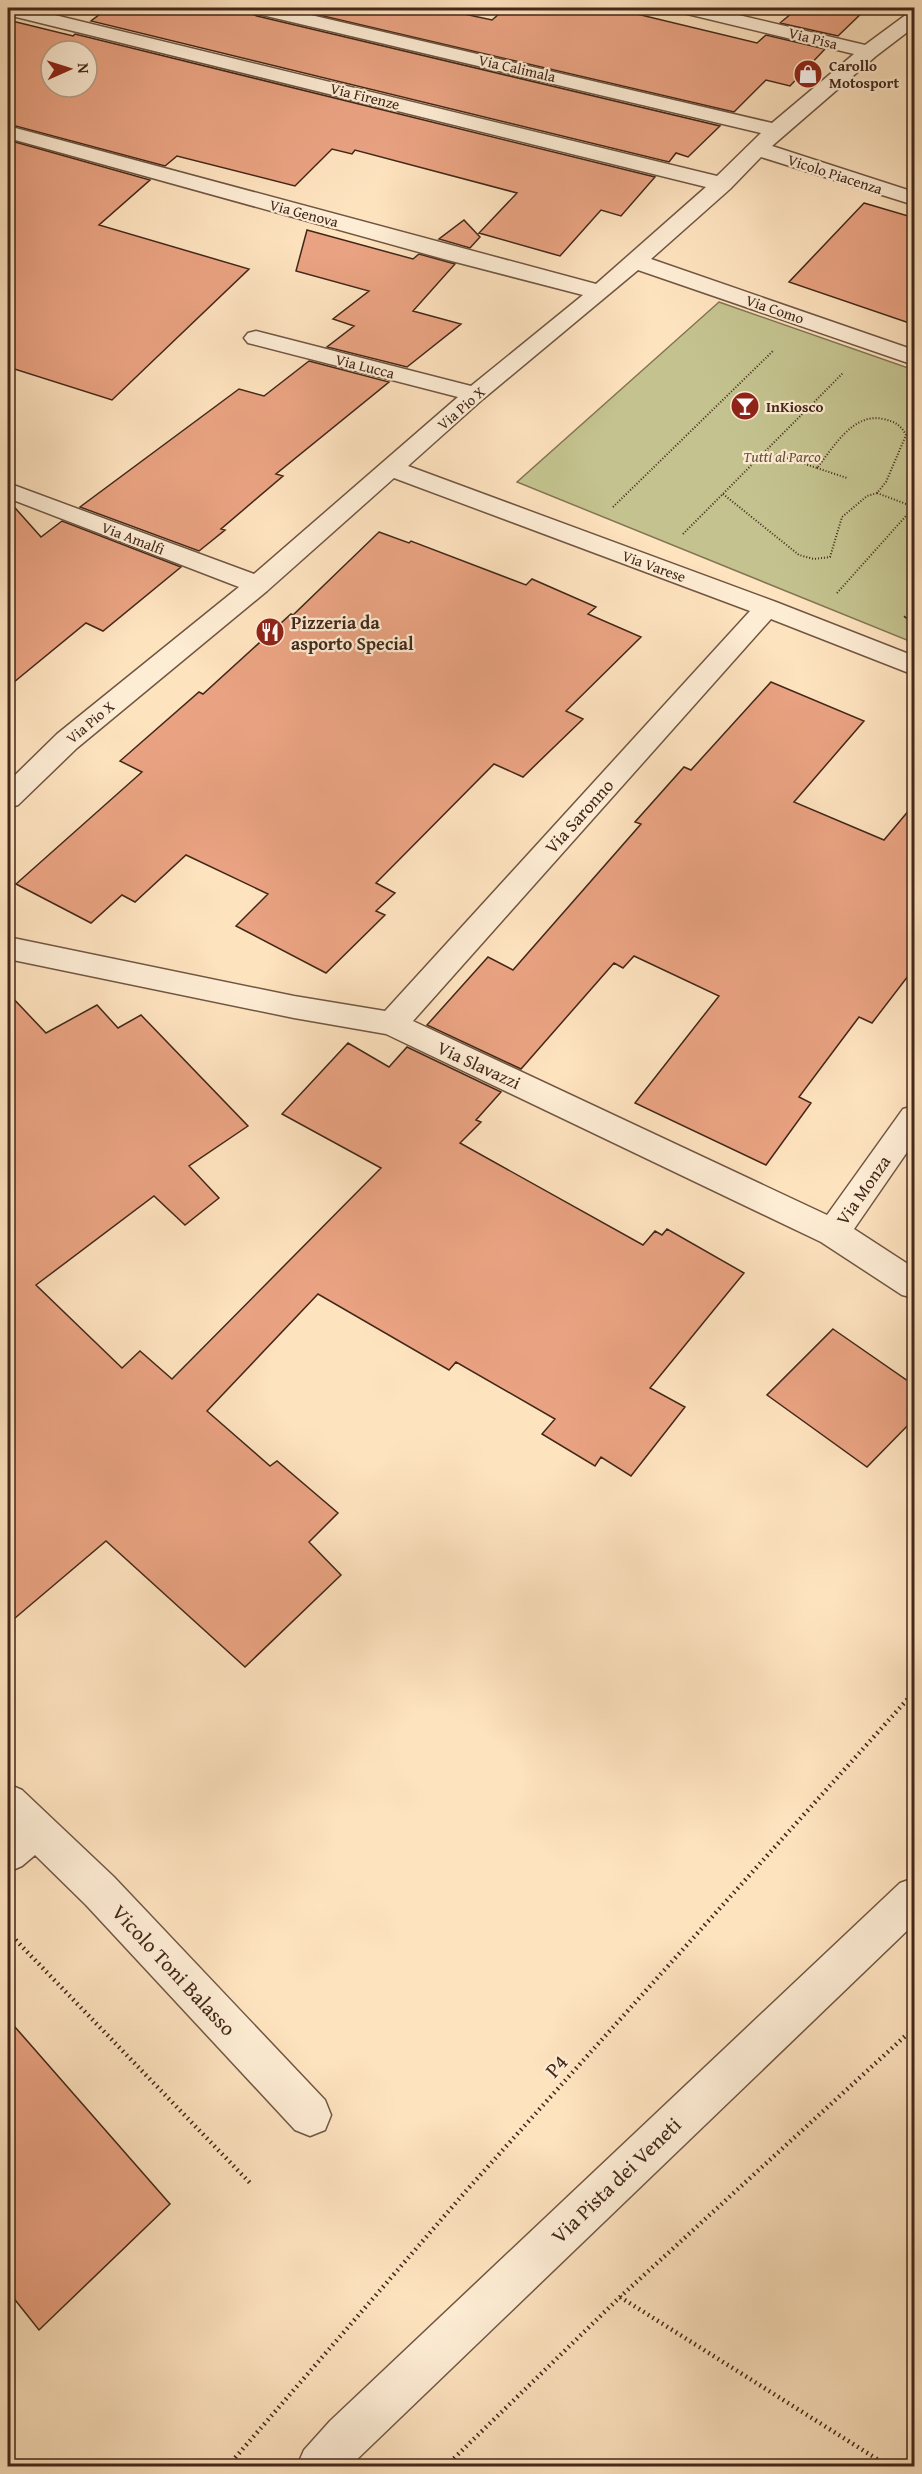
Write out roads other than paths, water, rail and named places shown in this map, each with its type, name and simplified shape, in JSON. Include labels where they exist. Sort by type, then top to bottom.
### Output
[{"type":"street","name":"Via Calimala","points":[[258,8],[776,130]]},
{"type":"street","name":"Via Pisa","points":[[686,8],[869,52]]},
{"type":"street","name":"Via Firenze","points":[[8,9],[722,184]]},
{"type":"street","name":"Via Pio X","points":[[12,787],[258,585],[475,394],[600,292],[722,184],[776,130],[869,52],[915,18]]},
{"type":"street","name":"Via Genova","points":[[8,132],[452,254],[600,292]]},
{"type":"street","name":"Vicolo Piacenza","points":[[756,148],[915,199]]},
{"type":"street","name":"Via Como","points":[[635,261],[915,358]]},
{"type":"street","name":"Via Lucca","points":[[256,338],[475,394]]},
{"type":"street","name":"Via Varese","points":[[392,469],[767,608],[915,666]]},
{"type":"street","name":"Via Amalfi","points":[[8,490],[258,585]]},
{"type":"street","name":"Via Saronno","points":[[392,1024],[767,608]]},
{"type":"street","name":"Via Slavazzi","points":[[8,948],[392,1024],[833,1233],[915,1285]]},
{"type":"street","name":"Via Monza","points":[[833,1233],[915,1118]]},
{"type":"street","name":"Vicolo Toni Balasso","points":[[16,1829],[100,1891],[310,2115]]},
{"type":"street","name":"Via Pista dei Veneti","points":[[320,2466],[346,2437],[915,1897]]},
{"type":"place","name":"Carollo Motosport","points":[[808,74]]},
{"type":"place","name":"InKiosco","points":[[745,406]]},
{"type":"place","name":"Pizzeria da asporto Special","points":[[270,632]]},
{"type":"park label","name":"Tutti al Parco","points":[[782,456]]}]
